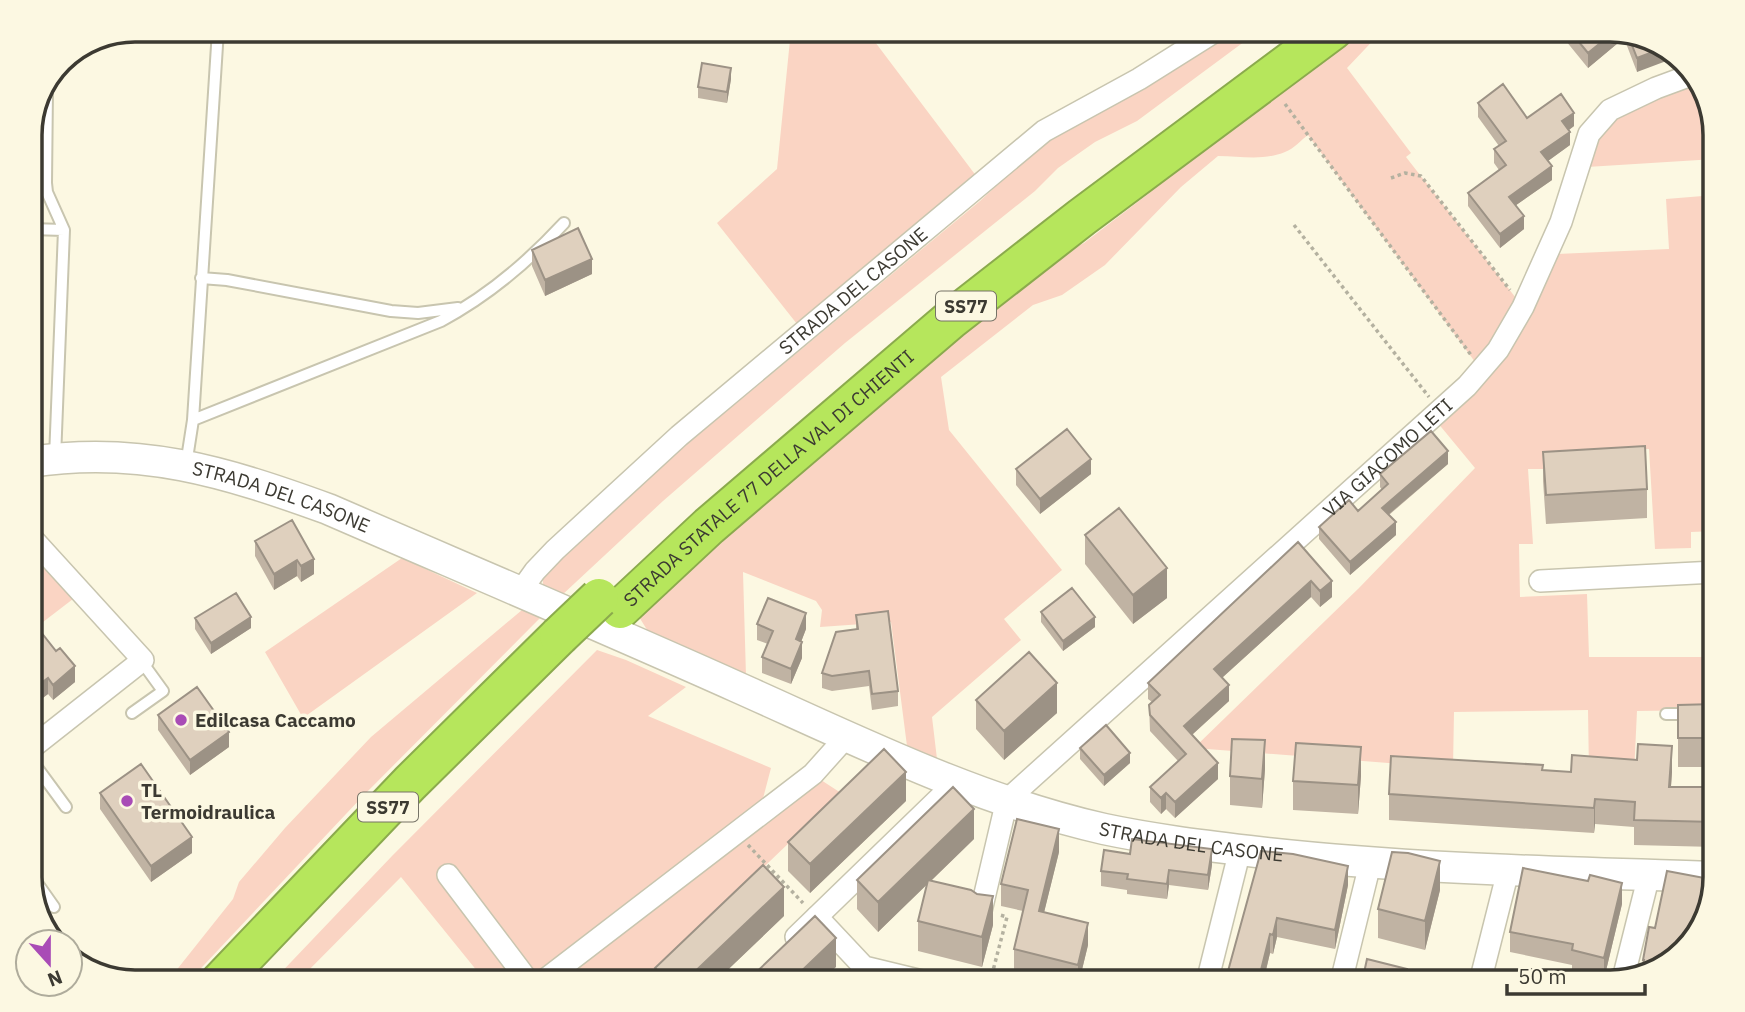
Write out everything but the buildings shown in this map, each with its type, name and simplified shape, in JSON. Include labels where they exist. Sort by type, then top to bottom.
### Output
[{"type":"highway","name":"STRADA STATALE 77 DELLA VAL DI CHIENTI","points":[[610,604],[687,516],[821,398],[996,255],[1280,42]]},
{"type":"highway","name":"STRADA STATALE 77 DELLA VAL DI CHIENTI","points":[[231,970],[410,783],[610,604],[720,517],[950,320],[1082,216],[1318,42]]},
{"type":"highway","name":"STRADA STATALE 77 DELLA VAL DI CHIENTI","points":[[264,970],[571,640]]},
{"type":"street","name":"STRADA DEL CASONE","points":[[520,592],[555,550],[679,436],[1035,139],[1198,42]]},
{"type":"street","name":"VIA GIACOMO LETI","points":[[1007,800],[1440,411],[1484,367],[1498,350],[1523,307],[1562,222],[1588,134],[1610,110],[1683,78]]},
{"type":"street","name":"STRADA DEL CASONE","points":[[42,460],[136,458],[186,464],[230,475],[328,509],[956,782],[1045,813],[1105,829],[1240,849],[1370,864],[1703,877]]},
{"type":"street","points":[[42,549],[141,657],[142,662],[42,739]]},
{"type":"street","points":[[1540,581],[1703,573]]},
{"type":"street","points":[[558,970],[813,774],[847,736]]},
{"type":"street","points":[[783,949],[956,782]]},
{"type":"street","points":[[981,911],[1007,800]]},
{"type":"street","points":[[1210,970],[1240,849]]},
{"type":"street","points":[[1344,970],[1370,864]]},
{"type":"street","points":[[1483,970],[1508,871]]},
{"type":"street","points":[[448,875],[520,970]]},
{"type":"street","points":[[1626,968],[1649,875]]},
{"type":"street","points":[[817,917],[864,967],[876,970]]},
{"type":"lane","points":[[186,464],[193,420],[217,42]]},
{"type":"lane","points":[[42,460],[64,230],[47,192],[47,107]]},
{"type":"lane","points":[[193,420],[441,321],[468,307],[504,280],[564,223]]},
{"type":"lane","points":[[42,229],[64,230]]},
{"type":"lane","points":[[201,278],[227,280],[391,311],[418,313],[468,307]]},
{"type":"lane","points":[[132,713],[163,691],[142,662]]},
{"type":"lane","points":[[1667,714],[1703,713]]},
{"type":"lane","points":[[42,774],[66,807]]},
{"type":"lane","points":[[44,892],[54,907]]},
{"type":"path","points":[[1285,104],[1478,366]]},
{"type":"path","points":[[1391,178],[1405,173],[1421,176],[1511,292]]},
{"type":"path","points":[[1294,225],[1440,411]]},
{"type":"path","points":[[737,833],[817,917]]},
{"type":"path","points":[[981,911],[1007,917],[993,970]]},
{"type":"shaded area","points":[[790,42],[875,42],[977,177],[797,324],[717,223],[777,169]]},
{"type":"shaded area","points":[[1217,42],[1244,42],[1137,121],[1095,142],[1058,168],[1035,191],[845,343],[663,501],[561,596],[543,587],[543,575],[645,479],[980,201],[1021,163],[1063,131],[1191,60]]},
{"type":"shaded area","points":[[1343,42],[1372,42],[1347,68],[1411,153],[1406,157],[1519,302],[1478,366],[1308,135],[1291,149],[1277,155],[1218,156],[1181,187],[1105,265],[1062,295],[1033,305],[941,377],[949,430],[1062,570],[1004,619],[1021,640],[932,717],[937,759],[907,746],[891,622],[820,627],[822,610],[816,601],[743,572],[746,676],[649,633],[636,612],[1030,271],[1084,243],[1148,194],[1181,160]]},
{"type":"shaded area","points":[[1688,85],[1701,117],[1703,160],[1587,167],[1595,140],[1603,129],[1627,110]]},
{"type":"shaded area","points":[[1703,196],[1703,532],[1691,532],[1691,548],[1655,549],[1649,449],[1544,453],[1544,469],[1528,469],[1533,544],[1519,544],[1520,597],[1587,594],[1589,657],[1703,657],[1703,710],[1637,711],[1634,774],[1589,772],[1588,710],[1454,712],[1453,768],[1194,748],[1359,588],[1475,468],[1437,422],[1557,254],[1669,249],[1666,199]]},
{"type":"shaded area","points":[[402,558],[477,593],[303,718],[265,652]]},
{"type":"shaded area","points":[[42,564],[73,599],[42,623]]},
{"type":"shaded area","points":[[522,610],[540,618],[362,797],[199,970],[177,970],[233,899],[239,882],[285,828],[371,737]]},
{"type":"shaded area","points":[[597,650],[686,687],[648,716],[771,768],[761,806],[773,818],[821,780],[841,793],[657,970],[476,970],[401,877],[309,970],[283,970],[392,856]]},
{"type":"place","name":"Edilcasa Caccamo","points":[[181,720]]},
{"type":"place","name":"TL Termoidraulica","points":[[127,801]]}]
